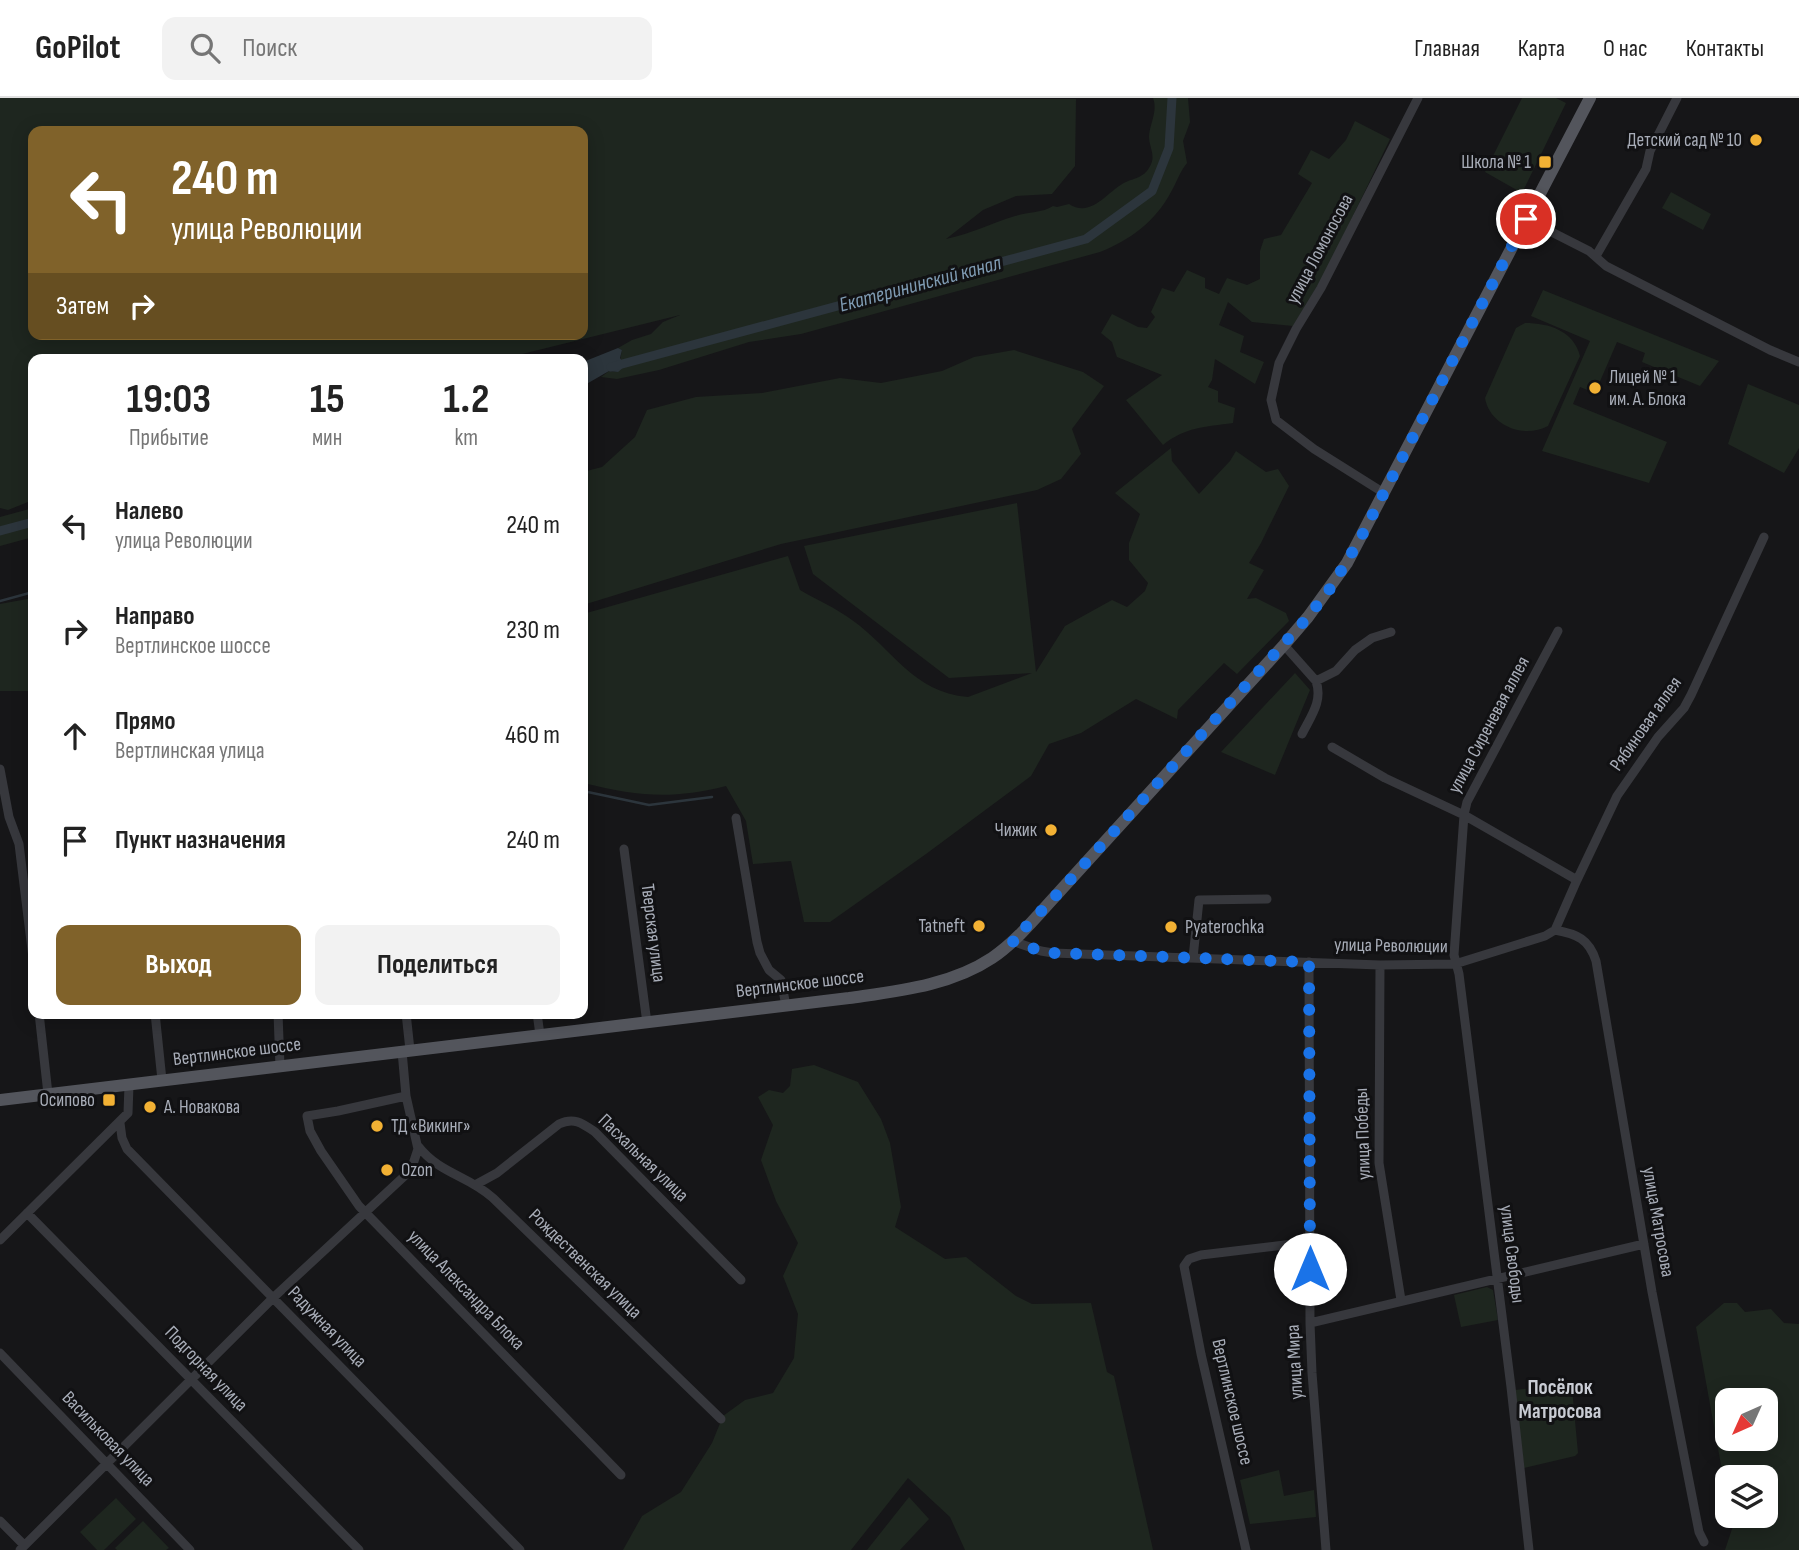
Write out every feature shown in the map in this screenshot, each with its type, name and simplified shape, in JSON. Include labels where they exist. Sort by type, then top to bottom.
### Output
[{"type":"main road","name":"Вертлинское шоссе","points":[[0,1100],[894,992],[940,981],[982,964],[1012,941],[1059,893],[1284,645],[1332,586],[1347,563],[1590,98]]},
{"type":"street","name":"улица Ломоносова","points":[[1384,493],[1314,449],[1276,420],[1271,400],[1279,363],[1418,98]]},
{"type":"street","points":[[1596,256],[1646,169],[1650,151],[1677,98]]},
{"type":"street","points":[[1526,219],[1596,256],[1606,266],[1770,350],[1799,362]]},
{"type":"street","name":"Рябиновая аллея","points":[[1555,930],[1617,796],[1658,737],[1684,708],[1764,537]]},
{"type":"street","name":"улица Сиреневая аллея","points":[[1455,964],[1467,802],[1558,631]]},
{"type":"street","points":[[1316,681],[1336,671],[1365,643],[1391,632]]},
{"type":"street","points":[[1284,645],[1316,681],[1320,692],[1302,734]]},
{"type":"street","points":[[1332,747],[1385,778],[1464,815],[1577,880]]},
{"type":"street","points":[[0,769],[6,805],[19,844],[28,917]]},
{"type":"street","points":[[736,818],[757,942],[769,970],[781,980],[786,1006]]},
{"type":"street","name":"Тверская улица","points":[[624,849],[647,1023]]},
{"type":"street","points":[[1193,958],[1199,900],[1267,899]]},
{"type":"street","name":"улица Революции","points":[[1012,941],[1053,953],[1381,965],[1455,964],[1545,936],[1555,930]]},
{"type":"street","name":"улица Матросова","points":[[1555,930],[1572,933],[1586,941],[1596,961],[1644,1244],[1699,1532],[1704,1542]]},
{"type":"street","name":"улица Мира","points":[[1309,962],[1310,1323],[1326,1550]]},
{"type":"street","name":"улица Свободы","points":[[1455,964],[1459,974],[1529,1550]]},
{"type":"street","name":"улица Победы","points":[[1381,965],[1379,1163],[1401,1300]]},
{"type":"street","points":[[40,1019],[48,1094]]},
{"type":"street","points":[[156,1019],[162,1080]]},
{"type":"street","points":[[278,1019],[279,1067]]},
{"type":"street","points":[[0,1521],[22,1548],[274,1297],[411,1170],[418,1146],[407,1096],[406,1019]]},
{"type":"street","points":[[538,1019],[540,1035]]},
{"type":"street","points":[[0,1240],[120,1123],[128,1113],[129,1085]]},
{"type":"street","name":"улица Александра Блока","points":[[407,1096],[307,1116],[310,1131],[365,1212],[621,1475]]},
{"type":"street","name":"Пасхальная улица","points":[[475,1185],[497,1173],[559,1124],[567,1120],[578,1121],[594,1132],[741,1280]]},
{"type":"street","name":"Радужная улица","points":[[120,1123],[127,1149],[520,1550]]},
{"type":"street","name":"Рождественская улица","points":[[418,1146],[428,1159],[442,1169],[475,1185],[493,1198],[721,1419]]},
{"type":"street","name":"Подгорная улица","points":[[27,1213],[359,1550]]},
{"type":"street","name":"Вертлинское шоссе","points":[[1246,1550],[1184,1266],[1192,1257],[1201,1255],[1309,1242]]},
{"type":"street","points":[[1310,1323],[1644,1244]]},
{"type":"street","name":"Васильковая улица","points":[[0,1353],[190,1550]]},
{"type":"shaded area","points":[[0,98],[1076,99],[1075,166],[1052,194],[1016,196],[983,210],[946,239],[1053,206],[1069,204],[1085,208],[1099,202],[1149,168],[1152,160],[1149,136],[1154,112],[1153,98],[1188,98],[1190,122],[1183,141],[1187,163],[1165,203],[1149,221],[1131,236],[1111,247],[801,334],[749,342],[659,370],[617,379],[601,377],[609,371],[618,372],[622,350],[618,348],[651,334],[663,322],[680,315],[588,338],[588,126],[28,126],[28,340],[579,340],[522,354],[28,354],[28,502],[8,510],[0,508]]},
{"type":"shaded area","points":[[1522,98],[1556,98],[1566,103],[1522,193],[1485,172]]},
{"type":"shaded area","points":[[1355,121],[1390,139],[1327,270],[1293,326],[1252,322],[1228,302],[1219,325],[1244,336],[1240,352],[1264,362],[1255,384],[1215,359],[1212,380],[1208,387],[1218,391],[1218,402],[1235,408],[1233,423],[1187,431],[1163,445],[1126,400],[1162,375],[1117,357],[1112,342],[1101,333],[1112,314],[1138,327],[1147,328],[1155,317],[1151,312],[1162,288],[1174,292],[1187,270],[1205,278],[1205,288],[1219,294],[1227,278],[1247,285],[1260,279],[1260,251],[1264,239],[1281,235],[1312,183],[1298,174],[1311,150],[1329,159],[1346,140]]},
{"type":"shaded area","points":[[1671,192],[1711,214],[1703,230],[1662,208]]},
{"type":"shaded area","points":[[1543,290],[1719,361],[1700,386],[1642,362],[1645,353],[1617,342],[1595,393],[1580,387],[1573,404],[1667,442],[1649,483],[1542,451],[1590,341],[1531,316]]},
{"type":"shaded area","points":[[1525,323],[1559,330],[1572,340],[1580,356],[1548,426],[1529,431],[1501,423],[1488,408],[1485,398],[1516,328]]},
{"type":"shaded area","points":[[618,348],[622,350],[620,358],[625,366],[618,372],[609,371],[588,383],[588,360]]},
{"type":"shaded area","points":[[1014,350],[1083,372],[1104,386],[1072,429],[1081,454],[1061,479],[1037,490],[781,544],[588,603],[588,471],[602,467],[635,437],[647,410],[696,397],[762,393],[840,378],[881,383],[942,371],[974,357]]},
{"type":"shaded area","points":[[1748,384],[1799,405],[1799,448],[1784,473],[1728,444]]},
{"type":"shaded area","points":[[1171,448],[1172,461],[1199,494],[1236,451],[1266,472],[1278,469],[1289,486],[1249,563],[1264,570],[1247,599],[1256,598],[1286,613],[1289,621],[1237,674],[1224,663],[1178,710],[1177,719],[1136,699],[1081,733],[1049,744],[1031,776],[830,922],[804,922],[791,861],[753,864],[746,821],[726,786],[688,793],[654,795],[588,784],[588,613],[788,556],[800,590],[852,620],[917,678],[932,687],[968,697],[1032,673],[949,678],[813,574],[804,546],[1017,503],[1036,672],[1065,626],[1112,600],[1127,607],[1145,591],[1148,583],[1129,560],[1129,543],[1140,514],[1115,493]]},
{"type":"shaded area","points":[[28,509],[28,538],[0,546],[0,517]]},
{"type":"shaded area","points":[[28,599],[28,691],[0,691],[0,604]]},
{"type":"shaded area","points":[[1295,673],[1310,690],[1275,775],[1221,752]]},
{"type":"shaded area","points":[[814,1065],[858,1082],[881,1119],[890,1143],[901,1207],[895,1227],[945,1259],[966,1257],[1016,1296],[1032,1304],[1091,1303],[1107,1372],[1114,1376],[1153,1550],[965,1550],[950,1517],[908,1478],[851,1550],[623,1550],[642,1516],[681,1492],[712,1443],[723,1416],[745,1400],[773,1393],[794,1358],[798,1314],[783,1276],[798,1243],[776,1201],[761,1160],[773,1125],[758,1097],[769,1090],[783,1093],[790,1086],[792,1069]]},
{"type":"shaded area","points":[[1487,1287],[1493,1290],[1498,1320],[1461,1327],[1454,1295]]},
{"type":"shaded area","points":[[1724,1303],[1737,1303],[1745,1312],[1771,1309],[1784,1323],[1799,1324],[1799,1550],[1725,1550],[1732,1528],[1778,1528],[1778,1465],[1721,1465],[1718,1451],[1778,1451],[1778,1388],[1715,1388],[1715,1432],[1696,1327]]},
{"type":"shaded area","points":[[1567,1384],[1572,1388],[1578,1453],[1524,1468],[1515,1390]]},
{"type":"shaded area","points":[[1279,1470],[1284,1496],[1314,1490],[1316,1517],[1250,1524],[1240,1480]]},
{"type":"shaded area","points":[[909,1497],[929,1519],[900,1550],[867,1550]]},
{"type":"shaded area","points":[[116,1498],[136,1519],[104,1550],[97,1550],[80,1532]]},
{"type":"shaded area","points":[[143,1521],[169,1548],[117,1550],[115,1548]]},
{"type":"waterway","name":"Екатерининский канал","points":[[611,367],[1086,239],[1152,191],[1169,148],[1172,98]]},
{"type":"waterway","name":"Екатерининский канал","points":[[0,531],[28,523]]},
{"type":"waterway","points":[[0,601],[28,593]]},
{"type":"waterway","points":[[588,792],[649,805],[712,797]]},
{"type":"place","name":"Детский сад № 10","points":[[1756,140]]},
{"type":"place","name":"Школа № 1","points":[[1545,162]]},
{"type":"place","name":"Лицей № 1 им. А. Блока","points":[[1595,388]]},
{"type":"place","name":"Чижик","points":[[1051,830]]},
{"type":"place","name":"Tatneft","points":[[979,926]]},
{"type":"place","name":"Pyaterochka","points":[[1171,927]]},
{"type":"place","name":"Осипово","points":[[109,1100]]},
{"type":"place","name":"А. Новакова","points":[[150,1107]]},
{"type":"place","name":"ТД «Викинг»","points":[[377,1126]]},
{"type":"place","name":"Ozon","points":[[387,1170]]},
{"type":"district","name":"Посёлок Матросова","points":[[1560,1399]]},
{"type":"route","points":[[1310,1269],[1309,962],[1053,953],[1012,941],[1037,917],[1284,645],[1332,586],[1360,539],[1526,219]]}]
